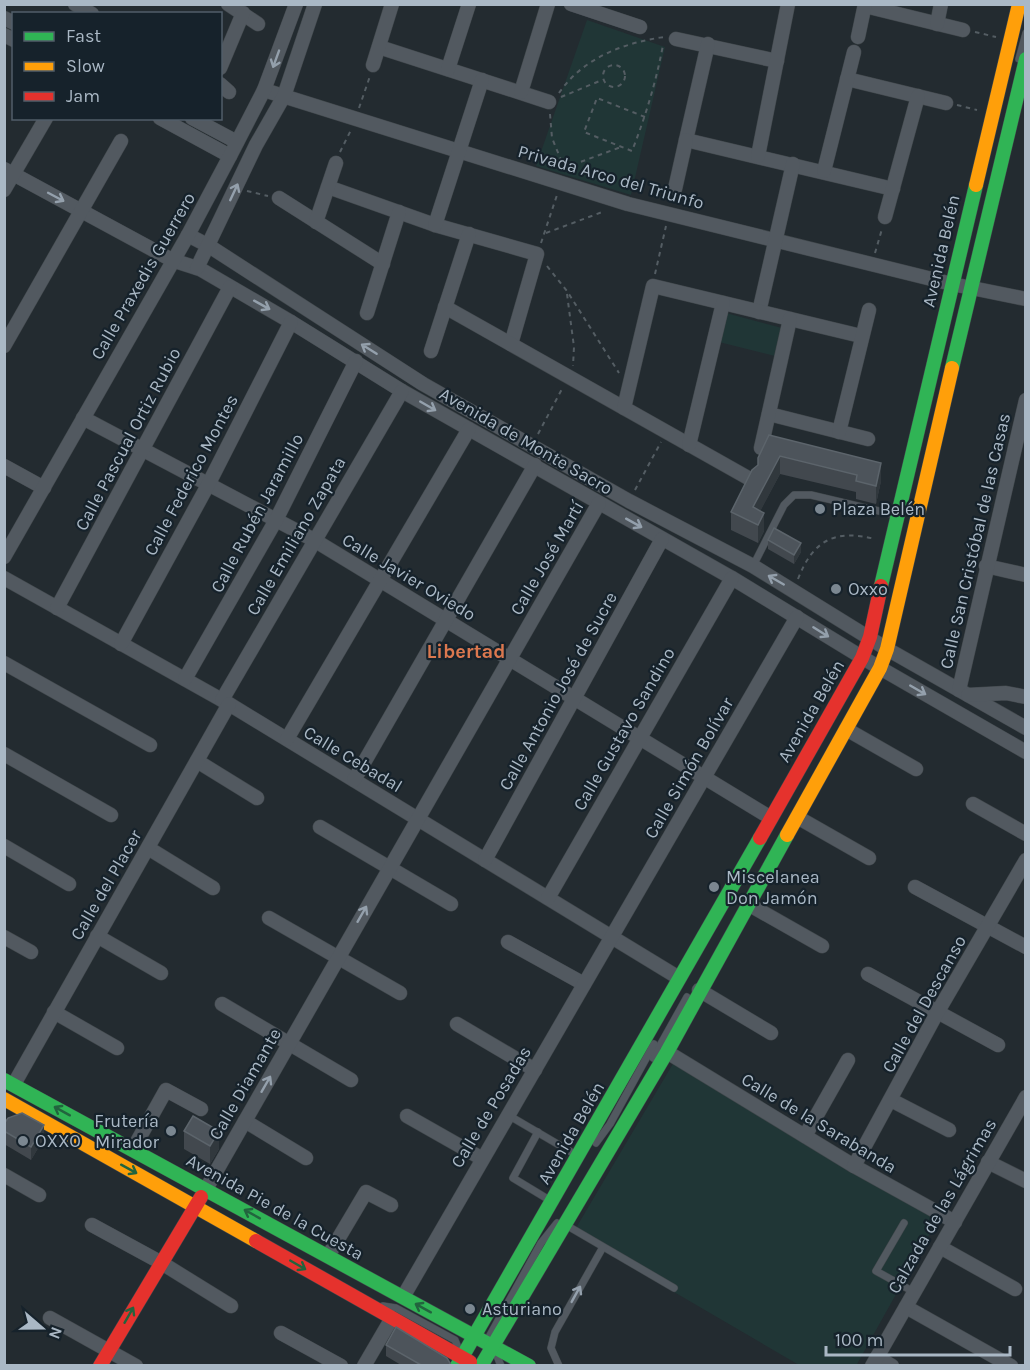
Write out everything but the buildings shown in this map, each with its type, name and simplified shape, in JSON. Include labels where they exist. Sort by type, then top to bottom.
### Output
[{"type":"main road","name":"Avenida Belén","points":[[470,1364],[483,1341],[564,1224],[667,1052],[699,990],[846,729],[878,643],[961,286],[992,113],[1019,4]]},
{"type":"main road","name":"Avenida Belén","points":[[470,1364],[552,1201],[679,978],[771,818],[870,663],[878,643],[890,542],[896,515],[961,286],[1021,101],[1026,59]]},
{"type":"main road","name":"Avenida Pie de la Cuesta","points":[[9,1082],[529,1365]]},
{"type":"main road","points":[[4,1099],[470,1364]]},
{"type":"main road","name":"Calle Diamante","points":[[100,1365],[206,1189]]},
{"type":"street","points":[[75,4],[89,12]]},
{"type":"street","points":[[228,4],[258,24]]},
{"type":"street","name":"Calle Praxedis Guerrero","points":[[4,557],[188,235],[230,156],[264,90],[296,4]]},
{"type":"street","points":[[197,268],[284,96],[315,4]]},
{"type":"street","points":[[373,65],[392,4]]},
{"type":"street","points":[[448,69],[469,4]]},
{"type":"street","points":[[520,92],[548,4]]},
{"type":"street","points":[[571,4],[640,27]]},
{"type":"street","points":[[758,156],[788,4]]},
{"type":"street","points":[[937,24],[941,4]]},
{"type":"street","points":[[858,37],[865,5],[963,30]]},
{"type":"street","points":[[222,63],[243,13]]},
{"type":"street","points":[[676,39],[708,44],[777,61]]},
{"type":"street","points":[[675,189],[708,44]]},
{"type":"street","points":[[379,47],[549,102]]},
{"type":"street","points":[[824,171],[854,52]]},
{"type":"street","points":[[847,79],[946,103]]},
{"type":"street","points":[[435,225],[482,80]]},
{"type":"street","name":"Privada Arco del Triunfo","points":[[264,90],[568,186],[668,214],[961,286],[1026,298]]},
{"type":"street","points":[[885,217],[918,96]]},
{"type":"street","points":[[4,190],[9,172],[45,120]]},
{"type":"street","points":[[164,120],[230,156]]},
{"type":"street","points":[[196,120],[237,142]]},
{"type":"street","points":[[686,140],[894,189]]},
{"type":"street","points":[[4,346],[121,141]]},
{"type":"street","points":[[316,222],[336,163]]},
{"type":"street","points":[[759,312],[793,164]]},
{"type":"street","name":"Avenida de Monte Sacro","points":[[9,172],[172,260],[197,268],[291,321],[402,391],[732,578],[870,663],[1026,752]]},
{"type":"street","points":[[328,187],[435,225],[537,254],[511,344]]},
{"type":"street","points":[[279,198],[383,264]]},
{"type":"street","points":[[367,313],[399,212]]},
{"type":"street","points":[[431,351],[469,234]]},
{"type":"street","name":"Avenida de Monte Sacro","points":[[188,235],[209,246],[423,384],[629,501],[753,566],[878,643],[1026,728]]},
{"type":"street","points":[[624,408],[653,286],[861,336]]},
{"type":"street","name":"Calle Pascual Ortiz Rubio","points":[[57,608],[144,451],[230,287]]},
{"type":"street","points":[[689,445],[723,303]]},
{"type":"street","points":[[445,307],[750,479]]},
{"type":"street","points":[[838,432],[869,310]]},
{"type":"street","points":[[761,448],[790,319]]},
{"type":"street","name":"Calle Federico Montes","points":[[122,644],[208,485],[291,321]]},
{"type":"street","name":"Calle Rubén Jaramillo","points":[[184,679],[276,520],[356,361]]},
{"type":"street","name":"Calle Emiliano Zapata","points":[[225,702],[314,540],[402,391]]},
{"type":"street","name":"Calle San Cristóbal de las Casas","points":[[964,692],[986,566],[1026,400]]},
{"type":"street","points":[[769,414],[868,439]]},
{"type":"street","name":"Calle Javier Oviedo","points":[[83,418],[314,540],[771,818]]},
{"type":"street","points":[[287,740],[378,580],[469,429]]},
{"type":"street","points":[[354,780],[535,465]]},
{"type":"street","points":[[4,466],[44,488]]},
{"type":"street","name":"Calle José Martí","points":[[416,818],[599,503]]},
{"type":"street","name":"Calle Antonio José de Sucre","points":[[485,860],[662,539]]},
{"type":"street","points":[[986,566],[1026,575]]},
{"type":"street","name":"Calle Cebadal","points":[[4,578],[225,702],[679,978]]},
{"type":"street","name":"Calle Gustavo Sandino","points":[[548,898],[732,578]]},
{"type":"street","name":"Calle Simón Bolívar","points":[[611,937],[797,616]]},
{"type":"street","points":[[4,663],[150,745]]},
{"type":"street","points":[[964,692],[1006,693],[1026,698]]},
{"type":"street","name":"Calle del Placer","points":[[9,1082],[54,1012],[148,848],[197,761],[225,702]]},
{"type":"street","points":[[846,729],[916,769]]},
{"type":"street","points":[[4,754],[111,815]]},
{"type":"street","points":[[197,761],[257,798]]},
{"type":"street","points":[[973,804],[1026,834]]},
{"type":"street","points":[[797,817],[869,858]]},
{"type":"street","name":"Calle Diamante","points":[[206,1189],[416,818]]},
{"type":"street","points":[[320,827],[451,904]]},
{"type":"street","points":[[4,846],[69,884]]},
{"type":"street","points":[[148,848],[213,888]]},
{"type":"street","name":"Calle del Descanso","points":[[854,1166],[937,1012],[1026,860]]},
{"type":"street","points":[[915,887],[1026,947]]},
{"type":"street","points":[[748,904],[822,946]]},
{"type":"street","points":[[269,918],[400,993]]},
{"type":"street","points":[[97,936],[161,974]]},
{"type":"street","points":[[4,937],[31,952]]},
{"type":"street","name":"Calle de Posadas","points":[[403,1297],[611,937]]},
{"type":"street","points":[[508,942],[584,984]]},
{"type":"street","points":[[868,974],[998,1046]]},
{"type":"street","points":[[699,990],[771,1033]]},
{"type":"street","points":[[222,1004],[351,1080]]},
{"type":"street","points":[[54,1012],[117,1048]]},
{"type":"street","points":[[457,1024],[535,1070]]},
{"type":"street","name":"Calle de la Sarabanda","points":[[667,1052],[854,1166],[955,1222]]},
{"type":"street","points":[[805,1136],[848,1060]]},
{"type":"street","points":[[132,1149],[165,1090],[201,1108]]},
{"type":"street","name":"Calzada de las Lágrimas","points":[[875,1361],[1026,1096]]},
{"type":"street","points":[[891,1100],[949,1130]]},
{"type":"street","points":[[407,1116],[482,1158]]},
{"type":"street","points":[[245,1121],[306,1158]]},
{"type":"street","points":[[988,1162],[1026,1181]]},
{"type":"street","points":[[4,1174],[39,1195]]},
{"type":"street","points":[[328,1256],[366,1192],[391,1204]]},
{"type":"street","points":[[92,1226],[160,1262],[231,1306]]},
{"type":"street","points":[[940,1246],[1016,1289]]},
{"type":"street","points":[[906,1307],[1011,1365]]},
{"type":"street","points":[[50,1318],[136,1365]]},
{"type":"street","points":[[364,1365],[392,1318]]},
{"type":"street","points":[[281,1333],[341,1365]]},
{"type":"street","points":[[875,1361],[892,1365]]},
{"type":"lane","points":[[961,286],[1026,6]]},
{"type":"lane","points":[[961,286],[1026,33]]},
{"type":"lane","points":[[753,566],[784,505],[794,495],[811,495],[896,515]]},
{"type":"lane","points":[[501,1365],[483,1341],[541,1243],[556,1224],[647,1070],[870,663]]},
{"type":"lane","points":[[508,1115],[578,1156]]},
{"type":"lane","points":[[538,1132],[513,1178],[552,1201]]},
{"type":"lane","points":[[904,1223],[876,1271],[914,1292]]},
{"type":"lane","points":[[564,1224],[674,1288]]},
{"type":"lane","points":[[559,1365],[551,1348],[555,1332],[603,1246]]},
{"type":"lane","points":[[366,1304],[396,1308],[455,1340],[470,1364]]},
{"type":"path","points":[[963,30],[1010,40]]},
{"type":"path","points":[[602,80],[554,100],[567,81],[588,63],[611,51],[665,37],[656,80],[645,117],[632,151],[584,132],[597,99],[645,117]]},
{"type":"path","points":[[611,64],[619,66],[624,72],[624,80],[619,86],[611,87],[602,80],[604,69],[611,64]]},
{"type":"path","points":[[549,102],[552,138],[564,168],[568,186],[537,254],[567,291],[611,356],[628,390]]},
{"type":"path","points":[[946,103],[992,113]]},
{"type":"path","points":[[564,168],[621,147]]},
{"type":"path","points":[[236,188],[279,198]]},
{"type":"path","points":[[544,235],[550,230],[607,211]]},
{"type":"path","points":[[653,286],[668,214]]},
{"type":"path","points":[[871,264],[885,217]]},
{"type":"path","points":[[532,445],[570,376],[574,347],[567,291]]},
{"type":"path","points":[[629,501],[667,432]]},
{"type":"path","points":[[794,590],[806,559],[821,543],[841,535],[861,536],[890,542]]},
{"type":"green space","points":[[587,20],[665,47],[631,195],[536,166]]},
{"type":"green space","points":[[726,313],[782,328],[775,356],[719,342]]},
{"type":"green space","points":[[674,1062],[939,1217],[856,1366],[799,1365],[573,1233]]},
{"type":"traffic: fast","points":[[952,368],[1026,59]]},
{"type":"traffic: fast","points":[[881,586],[976,185]]},
{"type":"traffic: fast","points":[[481,1366],[667,1052],[787,835]]},
{"type":"traffic: fast","points":[[457,1366],[760,838]]},
{"type":"traffic: fast","points":[[4,1080],[529,1366]]},
{"type":"traffic: slow","points":[[976,185],[1019,4]]},
{"type":"traffic: slow","points":[[787,835],[880,668],[887,649],[952,368]]},
{"type":"traffic: slow","points":[[4,1099],[256,1241]]},
{"type":"traffic: jam","points":[[760,838],[862,658],[870,637],[881,586]]},
{"type":"traffic: jam","points":[[100,1366],[201,1197]]},
{"type":"traffic: jam","points":[[256,1241],[470,1362]]},
{"type":"place","name":"Plaza Belén","points":[[820,509]]},
{"type":"place","name":"Oxxo","points":[[836,589]]},
{"type":"place","name":"Miscelanea Don Jamón","points":[[714,887]]},
{"type":"place","name":"Frutería Mirador","points":[[171,1131]]},
{"type":"place","name":"OXXO","points":[[23,1141]]},
{"type":"place","name":"Asturiano","points":[[470,1309]]},
{"type":"district","name":"Libertad","points":[[466,651]]}]
